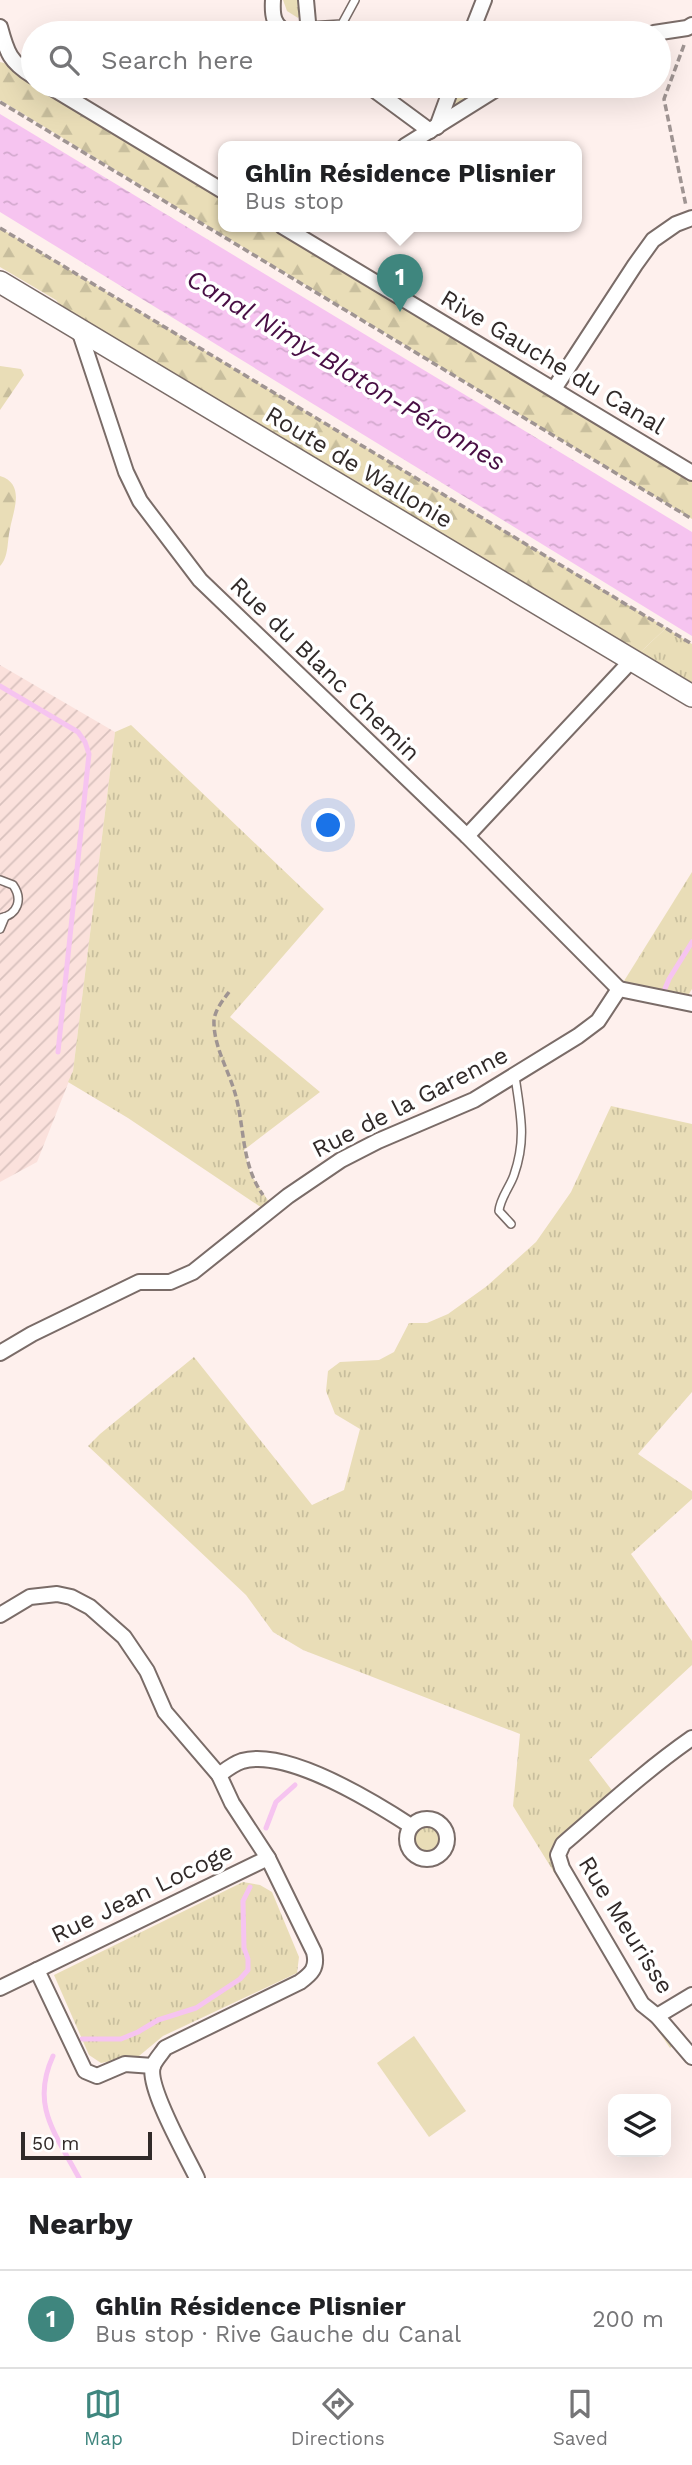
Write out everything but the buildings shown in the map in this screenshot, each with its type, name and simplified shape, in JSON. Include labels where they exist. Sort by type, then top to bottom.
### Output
[{"type":"main road","name":"Route de Wallonie","points":[[0,282],[692,696]]},
{"type":"street","points":[[273,0],[272,12],[275,21]]},
{"type":"street","points":[[306,0],[308,21]]},
{"type":"street","points":[[476,21],[484,0]]},
{"type":"street","points":[[0,27],[16,66],[21,69]]},
{"type":"street","points":[[671,30],[690,27]]},
{"type":"street","points":[[69,98],[218,188]]},
{"type":"street","points":[[387,98],[434,129]]},
{"type":"street","points":[[434,129],[447,98]]},
{"type":"street","points":[[414,141],[482,98]]},
{"type":"street","points":[[554,389],[653,240],[690,218]]},
{"type":"street","name":"Rive Gauche du Canal","points":[[292,232],[692,473]]},
{"type":"street","name":"Rue du Blanc Chemin","points":[[79,330],[126,472],[140,500],[200,580],[467,836],[619,989]]},
{"type":"street","points":[[467,836],[631,661]]},
{"type":"street","points":[[619,989],[692,1004]]},
{"type":"street","name":"Rue de la Garenne","points":[[0,1353],[32,1334],[139,1282],[170,1282],[193,1272],[273,1208],[341,1160],[378,1141],[474,1100],[598,1021],[619,989]]},
{"type":"street","points":[[0,1615],[30,1597],[57,1594],[71,1597],[90,1607],[108,1621],[136,1652],[164,1712],[219,1775],[232,1803],[268,1858],[314,1952],[314,1969],[300,1982],[165,2048],[153,2066],[153,2082],[161,2104],[197,2178]]},
{"type":"street","name":"Rue Meurisse","points":[[692,1738],[667,1755],[563,1844],[558,1855],[562,1868],[642,2004],[657,2016],[692,2057]]},
{"type":"street","points":[[219,1775],[244,1760],[285,1764],[335,1782],[378,1804],[411,1826]]},
{"type":"street","name":"Rue Jean Locoge","points":[[0,1988],[268,1858]]},
{"type":"street","name":"Rue Jean Locoge","points":[[37,1970],[85,2071],[97,2076],[125,2064],[153,2066]]},
{"type":"street","points":[[657,2016],[692,1995]]},
{"type":"lane","points":[[344,21],[355,0]]},
{"type":"lane","points":[[0,880],[13,885],[19,899],[16,908],[3,918],[0,929]]},
{"type":"lane","points":[[511,1224],[499,1211],[514,1177],[523,1135],[515,1075]]},
{"type":"path","points":[[671,80],[690,27]]},
{"type":"path","points":[[664,98],[690,218]]},
{"type":"path","points":[[0,102],[692,519]]},
{"type":"path","points":[[0,228],[692,644]]},
{"type":"path","points":[[229,992],[214,1016],[214,1033],[235,1094],[251,1175],[273,1208]]},
{"type":"shaded area","points":[[0,665],[115,732],[73,1071],[37,1162],[0,1182]]},
{"type":"green space","points":[[283,0],[299,0],[301,14],[298,18],[287,11]]},
{"type":"green space","points":[[0,62],[21,69],[21,98],[69,98],[218,188],[218,232],[0,100]]},
{"type":"green space","points":[[448,98],[482,98],[452,117],[443,110]]},
{"type":"green space","points":[[0,228],[666,628],[631,661],[80,330],[56,300],[0,267]]},
{"type":"green space","points":[[218,232],[292,232],[692,473],[692,519]]},
{"type":"green space","points":[[0,366],[21,369],[24,375],[0,410]]},
{"type":"green space","points":[[0,476],[13,485],[16,499],[6,554],[0,566]]},
{"type":"green space","points":[[666,628],[692,644],[692,696],[631,661]]},
{"type":"green space","points":[[131,725],[324,909],[230,1017],[320,1092],[244,1150],[251,1175],[273,1208],[268,1212],[128,1118],[68,1082],[73,1071],[115,732]]},
{"type":"green space","points":[[692,872],[692,989],[684,1002],[619,989]]},
{"type":"green space","points":[[611,1106],[692,1124],[692,1392],[638,1454],[692,1491],[692,1499],[631,1554],[692,1641],[692,1665],[589,1760],[617,1797],[558,1855],[642,2004],[679,2041],[670,2048],[616,1969],[592,1926],[578,1911],[513,1806],[520,1734],[303,1650],[273,1632],[246,1595],[88,1446],[194,1357],[312,1505],[344,1490],[360,1429],[335,1414],[326,1391],[328,1371],[340,1362],[379,1360],[394,1352],[409,1323],[427,1323],[448,1314],[487,1286],[536,1242],[571,1192]]},
{"type":"green space","points":[[427,1824],[438,1828],[442,1839],[438,1850],[427,1854],[416,1850],[412,1839],[416,1828]]},
{"type":"green space","points":[[243,1882],[260,1885],[272,1892],[299,1957],[297,1973],[163,2036],[139,2056],[101,2063],[89,2055],[54,1975]]},
{"type":"green space","points":[[414,2036],[466,2111],[429,2137],[377,2063]]},
{"type":"water","name":"Canal Nimy-Blaton-Péronnes","points":[[0,114],[692,532],[692,636],[0,212]]},
{"type":"waterway","points":[[0,686],[78,732],[89,754],[58,1052]]},
{"type":"waterway","points":[[664,991],[692,942]]},
{"type":"waterway","points":[[266,1828],[276,1802],[295,1785]]},
{"type":"waterway","points":[[82,2039],[121,2039],[158,2020],[196,2008],[240,1979],[248,1970],[244,1948],[243,1901],[250,1887]]},
{"type":"waterway","points":[[53,2056],[44,2090],[45,2105],[55,2133],[79,2178]]},
{"type":"place","name":"Ghlin Résidence Plisnier","points":[[400,312]]}]
